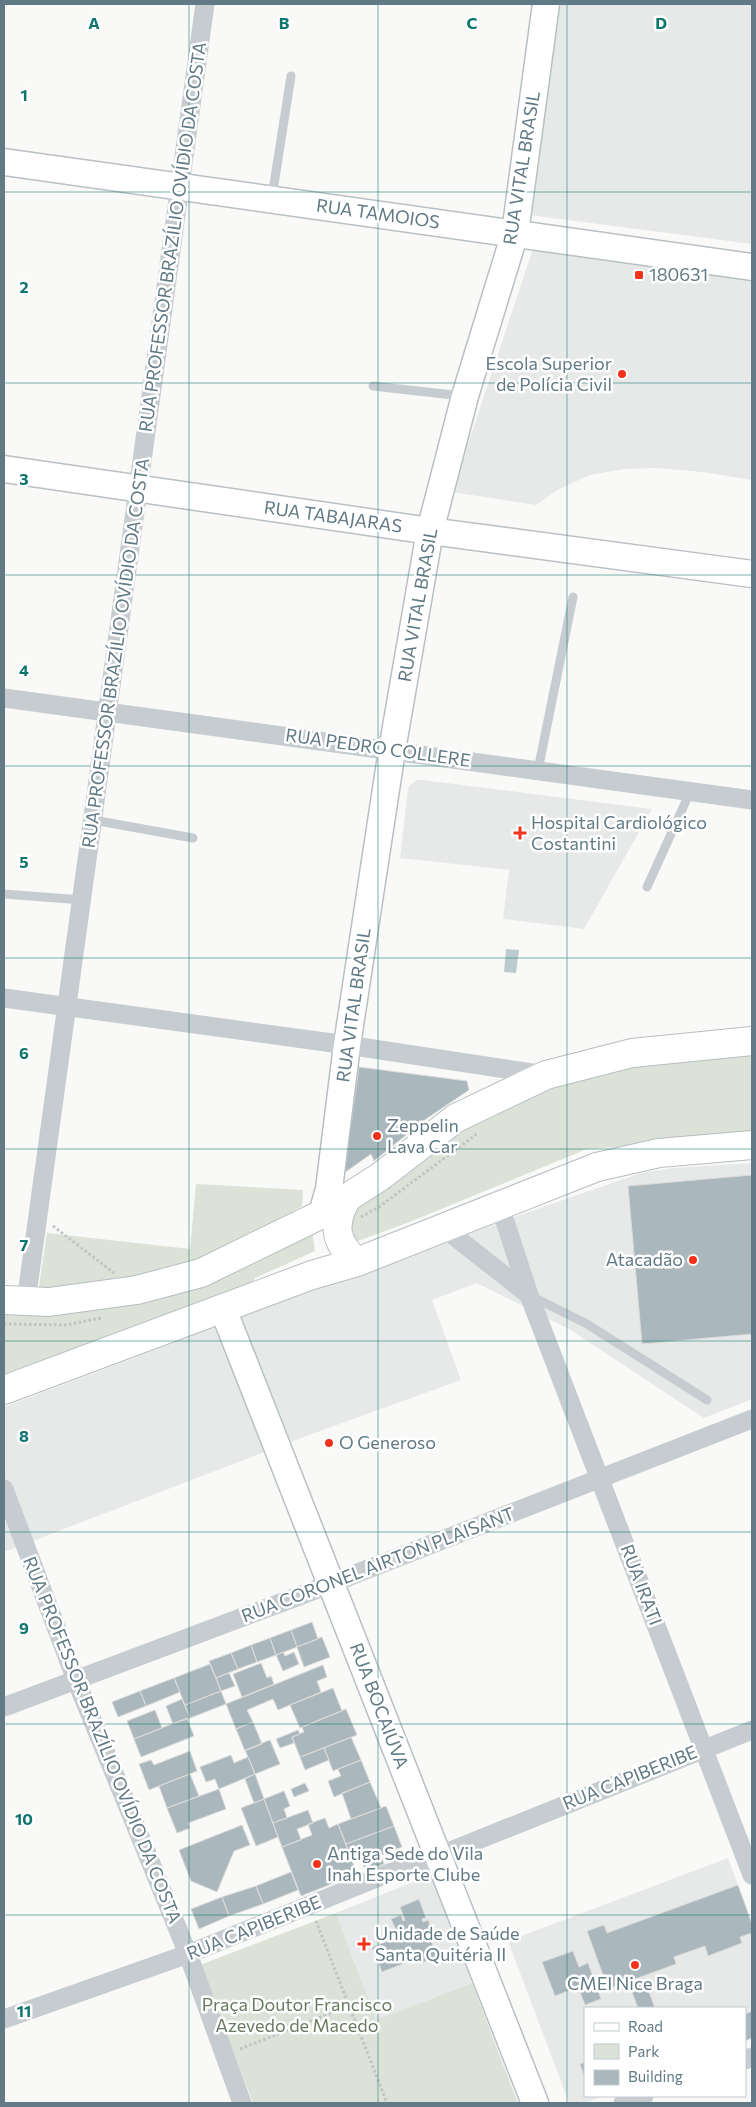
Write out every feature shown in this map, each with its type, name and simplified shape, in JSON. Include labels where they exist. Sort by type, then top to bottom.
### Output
[{"type":"main road","points":[[357,1262],[347,1253],[340,1242],[337,1229],[338,1213],[351,1210],[380,1176],[456,1118],[546,1075],[632,1053],[752,1041]]},
{"type":"main road","points":[[4,1390],[312,1275],[357,1262],[597,1167],[659,1153],[752,1146]]},
{"type":"main road","points":[[15,1301],[50,1302],[136,1290],[201,1273],[322,1214],[351,1210]]},
{"type":"main road","points":[[312,1275],[320,1263],[324,1249],[325,1234],[322,1214]]},
{"type":"street","name":"RUA PROFESSOR BRAZÍLIO OVÍDIO DA COSTA","points":[[15,1301],[39,1215],[205,4]]},
{"type":"street","name":"RUA VITAL BRASIL","points":[[322,1214],[328,1189],[347,1044],[392,750],[430,531],[465,396],[515,233],[546,4]]},
{"type":"street","name":"RUA TAMOIOS","points":[[4,162],[752,267]]},
{"type":"street","name":"RUA TABAJARAS","points":[[4,469],[430,531],[752,574]]},
{"type":"street","name":"RUA PEDRO COLLERE","points":[[4,698],[752,800]]},
{"type":"street","points":[[4,998],[347,1044],[546,1075]]},
{"type":"street","name":"RUA IRATI","points":[[500,1206],[529,1295],[752,1875]]},
{"type":"street","points":[[444,1228],[529,1295]]},
{"type":"street","name":"RUA BOCAIÚVA","points":[[223,1309],[534,2103]]},
{"type":"street","name":"RUA CORONEL AIRTON PLAISANT","points":[[4,1707],[331,1584],[600,1478],[749,1424]]},
{"type":"street","name":"RUA PROFESSOR BRAZÍLIO OVÍDIO DA COSTA","points":[[4,1489],[76,1680],[188,1954],[242,2103]]},
{"type":"street","name":"RUA CAPIBERIBE","points":[[4,2018],[188,1954],[310,1906],[404,1866],[438,1856],[703,1748],[752,1730]]},
{"type":"street","points":[[623,2103],[641,2097]]},
{"type":"lane","points":[[272,200],[291,76]]},
{"type":"lane","points":[[373,386],[465,396]]},
{"type":"lane","points":[[538,770],[573,597]]},
{"type":"lane","points":[[647,887],[690,792]]},
{"type":"lane","points":[[93,820],[193,838]]},
{"type":"lane","points":[[4,894],[82,900]]},
{"type":"lane","points":[[529,1295],[588,1324],[707,1400]]},
{"type":"path","points":[[351,1210],[379,1207],[486,1127]]},
{"type":"path","points":[[39,1215],[136,1290]]},
{"type":"path","points":[[310,1906],[387,2103]]},
{"type":"path","points":[[224,2056],[349,2006]]},
{"type":"shaded area","points":[[552,4],[752,4],[752,244],[522,214]]},
{"type":"shaded area","name":"Escola Superior de Polícia Civil","points":[[533,249],[752,281],[752,480],[702,472],[657,468],[624,469],[590,475],[559,489],[536,505],[452,492]]},
{"type":"shaded area","name":"Hospital Cardiológico Costantini","points":[[418,780],[652,809],[584,929],[503,919],[509,870],[400,858],[408,789],[410,785]]},
{"type":"shaded area","points":[[506,949],[519,950],[516,973],[504,972]]},
{"type":"shaded area","points":[[752,1163],[752,1399],[704,1418],[569,1329],[477,1283],[432,1300],[461,1380],[309,1435],[4,1552],[4,1407],[436,1244],[641,1173],[673,1168]]},
{"type":"shaded area","name":"CMEI Nice Braga","points":[[728,1858],[752,1924],[752,2038],[746,2041],[746,2007],[584,2007],[584,2097],[601,2097],[584,2103],[569,2103],[508,1941]]},
{"type":"shaded area","name":"Unidade de Saúde Santa Quitéria II","points":[[431,1875],[472,1983],[376,2020],[336,1913]],"holes":[[[419,1900],[426,1917],[422,1919],[423,1922],[428,1920],[432,1929],[423,1933],[426,1941],[431,1940],[437,1956],[422,1962],[418,1953],[406,1958],[372,1947],[399,1937],[391,1919],[401,1915],[403,1921],[405,1920]]]},
{"type":"green space","points":[[752,1049],[752,1138],[587,1149],[412,1221],[345,1246],[343,1211],[514,1097],[602,1070]]},
{"type":"green space","points":[[196,1184],[303,1190],[302,1206],[221,1251],[157,1274],[38,1293],[47,1233],[190,1249]]},
{"type":"green space","points":[[312,1229],[315,1251],[255,1278],[247,1290],[4,1374],[4,1307],[48,1309]]},
{"type":"green space","name":"Praça Doutor Francisco Azevedo de Macedo","points":[[336,1913],[376,2020],[472,1983],[518,2103],[253,2103],[200,1965]]},
{"type":"building","name":"Zeppelin Lava Car","points":[[359,1067],[467,1081],[469,1090],[426,1119],[374,1161],[371,1154],[344,1173]]},
{"type":"building","name":"Atacadão","points":[[752,1175],[752,1334],[642,1344],[628,1186]]},
{"type":"building","points":[[312,1622],[318,1639],[297,1647],[291,1630]]},
{"type":"building","points":[[291,1630],[297,1647],[276,1655],[270,1638]]},
{"type":"building","points":[[322,1637],[330,1657],[304,1667],[297,1647]]},
{"type":"building","points":[[270,1638],[276,1655],[257,1662],[251,1645]]},
{"type":"building","points":[[251,1645],[257,1662],[238,1669],[231,1653]]},
{"type":"building","points":[[283,1652],[285,1656],[294,1652],[299,1664],[283,1671],[276,1655]]},
{"type":"building","points":[[231,1653],[238,1669],[216,1678],[209,1661]]},
{"type":"building","points":[[261,1663],[267,1678],[271,1676],[274,1684],[242,1697],[233,1674]]},
{"type":"building","points":[[210,1664],[221,1691],[185,1705],[174,1678]]},
{"type":"building","points":[[323,1665],[327,1677],[317,1681],[321,1692],[278,1710],[273,1699],[247,1710],[253,1722],[236,1729],[226,1704]]},
{"type":"building","points":[[229,1673],[235,1686],[221,1691],[216,1678]]},
{"type":"building","points":[[174,1678],[180,1692],[146,1706],[140,1691]]},
{"type":"building","points":[[333,1688],[342,1711],[300,1728],[290,1705]]},
{"type":"building","points":[[140,1691],[146,1706],[118,1717],[112,1702]]},
{"type":"building","points":[[221,1691],[226,1704],[190,1718],[185,1705]]},
{"type":"building","points":[[182,1699],[190,1718],[173,1724],[166,1706]]},
{"type":"building","points":[[346,1709],[357,1735],[300,1757],[292,1737],[304,1732],[302,1727]]},
{"type":"building","points":[[155,1710],[162,1728],[134,1739],[127,1721]]},
{"type":"building","points":[[187,1718],[194,1736],[141,1757],[134,1739]]},
{"type":"building","points":[[253,1722],[262,1744],[245,1751],[236,1729]]},
{"type":"building","points":[[298,1730],[300,1734],[292,1737],[294,1743],[280,1748],[276,1739]]},
{"type":"building","points":[[351,1737],[361,1760],[333,1771],[324,1748]]},
{"type":"building","points":[[270,1740],[280,1764],[255,1774],[245,1750]]},
{"type":"building","points":[[324,1748],[329,1760],[305,1770],[300,1757]]},
{"type":"building","points":[[190,1751],[197,1771],[149,1790],[139,1764],[151,1760],[154,1765]]},
{"type":"building","points":[[231,1755],[234,1763],[248,1757],[255,1774],[219,1789],[215,1779],[206,1782],[200,1767]]},
{"type":"building","points":[[361,1760],[370,1782],[334,1797],[328,1781],[341,1776],[338,1769]]},
{"type":"building","points":[[190,1774],[199,1796],[167,1808],[159,1786]]},
{"type":"building","points":[[255,1774],[264,1799],[254,1803],[245,1779]]},
{"type":"building","points":[[370,1782],[381,1808],[351,1819],[342,1793]]},
{"type":"building","points":[[305,1783],[309,1791],[294,1797],[291,1789]]},
{"type":"building","points":[[219,1789],[226,1809],[188,1823],[190,1828],[177,1833],[167,1808]]},
{"type":"building","points":[[284,1791],[290,1806],[284,1809],[287,1818],[273,1823],[264,1799]]},
{"type":"building","points":[[264,1799],[278,1837],[256,1846],[241,1808]]},
{"type":"building","points":[[386,1806],[394,1826],[346,1844],[338,1824]]},
{"type":"building","points":[[308,1810],[313,1823],[297,1829],[301,1840],[282,1847],[273,1823]]},
{"type":"building","points":[[325,1818],[329,1828],[338,1824],[357,1874],[301,1896],[282,1847],[312,1835],[308,1824]]},
{"type":"building","points":[[242,1825],[250,1845],[234,1851],[217,1892],[191,1881],[179,1850]]},
{"type":"building","points":[[394,1826],[402,1847],[381,1855],[384,1864],[366,1871],[360,1858],[352,1861],[346,1844]]},
{"type":"building","points":[[291,1872],[298,1890],[263,1904],[256,1886]]},
{"type":"building","points":[[738,1885],[752,1924],[752,1933],[740,1937],[742,1943],[708,1956],[705,1946],[674,1957],[676,1964],[608,1989],[587,1931],[604,1925],[607,1933]]},
{"type":"building","points":[[256,1886],[263,1904],[229,1916],[222,1897]]},
{"type":"building","points":[[222,1897],[229,1916],[199,1929],[191,1909]]},
{"type":"building","points":[[419,1899],[426,1918],[422,1919],[423,1922],[428,1920],[432,1930],[423,1933],[426,1941],[431,1940],[437,1956],[422,1963],[418,1953],[406,1958],[408,1962],[382,1972],[372,1947],[399,1937],[391,1919],[401,1915],[403,1921],[405,1920],[400,1907]]},
{"type":"building","points":[[573,1951],[579,1967],[588,1963],[601,1999],[585,2005],[578,1987],[555,1996],[542,1962]]},
{"type":"building","points":[[645,1981],[655,2007],[638,2007],[630,1987]]},
{"type":"building","points":[[752,2011],[752,2038],[746,2041],[746,2014]]},
{"type":"building","points":[[584,2062],[584,2076],[580,2064]]},
{"type":"place","name":"180631","points":[[639,275]]},
{"type":"place","name":"Escola Superior de Polícia Civil","points":[[622,374]]},
{"type":"place","name":"Hospital Cardiológico Costantini","points":[[520,833]]},
{"type":"place","name":"Zeppelin Lava Car","points":[[377,1136]]},
{"type":"place","name":"Atacadão","points":[[693,1260]]},
{"type":"place","name":"O Generoso","points":[[329,1443]]},
{"type":"place","name":"Antiga Sede do Vila Inah Esporte Clube","points":[[317,1864]]},
{"type":"place","name":"Unidade de Saúde Santa Quitéria II","points":[[364,1944]]},
{"type":"place","name":"CMEI Nice Braga","points":[[635,1965]]}]
